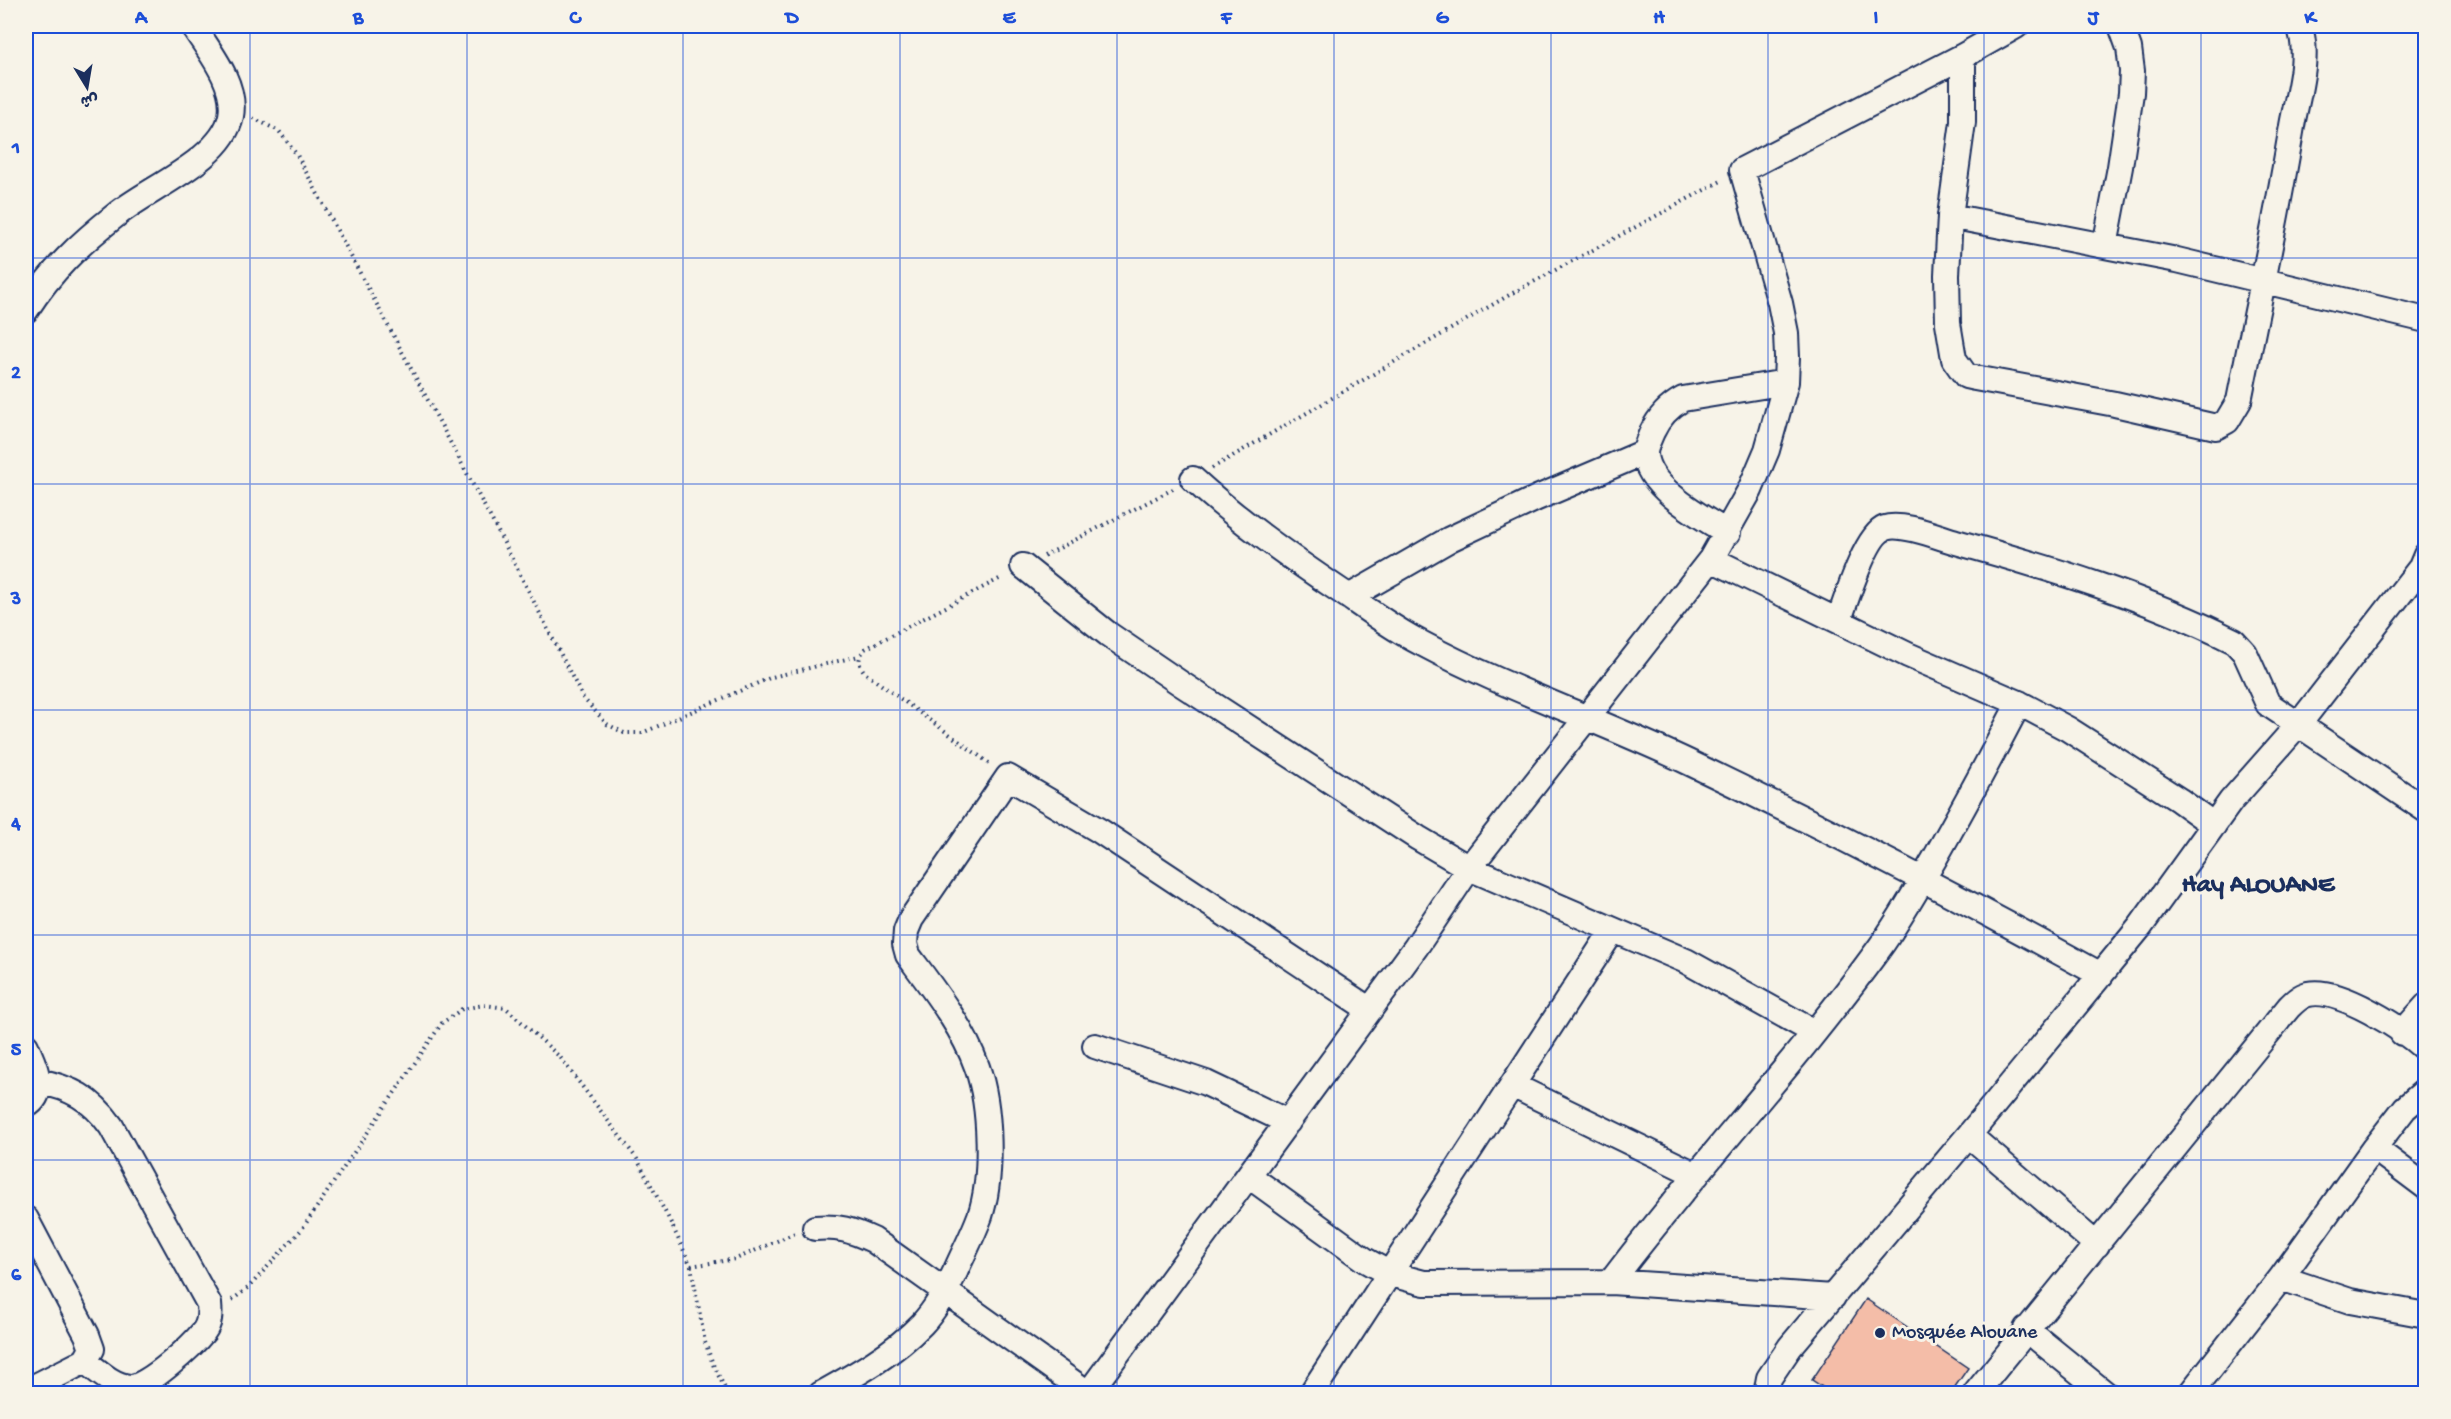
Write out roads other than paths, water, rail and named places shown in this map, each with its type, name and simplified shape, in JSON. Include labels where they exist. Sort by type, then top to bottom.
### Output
[{"type":"street","points":[[26,310],[61,262],[117,214],[210,152],[226,132],[231,116],[231,102],[223,76],[193,26]]},
{"type":"street","points":[[815,1228],[835,1227],[850,1230],[873,1240],[1089,1393],[1370,1010],[1469,868],[1711,559],[1728,532],[1750,490],[1767,450],[1786,382],[1786,333],[1780,303],[1742,170],[1963,56],[2016,26]]},
{"type":"street","points":[[2105,246],[2131,93],[2132,71],[2129,48],[2121,26]]},
{"type":"street","points":[[1963,56],[1963,122],[1950,216],[1947,275],[1950,343],[1960,369],[1966,376],[2115,404],[2216,427],[2227,421],[2239,401],[2264,281],[2301,75],[2303,54],[2299,26]]},
{"type":"street","points":[[1950,216],[2177,260],[2426,320]]},
{"type":"street","points":[[1728,532],[1667,491],[1649,470],[1645,452],[1662,416],[1672,405],[1683,399],[1786,382]]},
{"type":"street","points":[[1349,597],[1450,539],[1537,498],[1645,452]]},
{"type":"street","points":[[1193,478],[1245,523],[1382,621],[1420,643],[1483,674],[1687,761],[1923,878],[2101,975]]},
{"type":"street","points":[[1839,620],[1868,547],[1876,534],[1885,528],[1912,529],[2018,559],[2122,595],[2234,641],[2245,653],[2268,704],[2426,810]]},
{"type":"street","points":[[1711,559],[1908,655],[2019,703],[2078,735],[2214,825]]},
{"type":"street","points":[[1766,1394],[1769,1378],[1776,1365],[2140,927],[2231,801],[2299,724],[2424,564]]},
{"type":"street","points":[[1023,566],[1108,634],[1180,683],[1370,809],[1469,868],[1686,961],[1814,1032]]},
{"type":"street","points":[[1611,1282],[1878,950],[1902,915],[2019,703]]},
{"type":"street","points":[[821,1394],[861,1372],[893,1350],[923,1323],[945,1292],[981,1214],[986,1184],[986,1109],[978,1070],[968,1044],[908,955],[905,944],[906,931],[921,901],[1008,777],[1100,831],[1370,1010]]},
{"type":"street","points":[[1311,1394],[1613,930]]},
{"type":"street","points":[[1975,1394],[2025,1329],[2097,1245],[2299,997],[2322,993],[2343,999],[2374,1014],[2426,1050]]},
{"type":"street","points":[[2402,1033],[2426,1006]]},
{"type":"street","points":[[26,1046],[35,1066],[39,1090],[35,1098],[26,1106]]},
{"type":"street","points":[[1095,1046],[1206,1083],[1288,1122]]},
{"type":"street","points":[[38,1081],[64,1087],[101,1111],[209,1304],[211,1316],[205,1330],[147,1383],[129,1387],[119,1384],[85,1361]]},
{"type":"street","points":[[1512,1085],[1697,1174]]},
{"type":"street","points":[[2190,1394],[2280,1278],[2405,1108],[2426,1090]]},
{"type":"street","points":[[1969,1135],[2097,1245]]},
{"type":"street","points":[[2374,1148],[2426,1187]]},
{"type":"street","points":[[1249,1176],[1333,1238],[1390,1274],[1424,1283],[1611,1282],[1833,1297]]},
{"type":"street","points":[[26,1219],[87,1335],[92,1349],[85,1361],[26,1391]]},
{"type":"street","points":[[2280,1278],[2350,1301],[2426,1315]]},
{"type":"street","points":[[2025,1329],[2106,1394]]},
{"type":"place","name":"Mosquée Alouane","points":[[1880,1333]]},
{"type":"district","name":"Hay ALOUANE","points":[[2258,886]]}]
